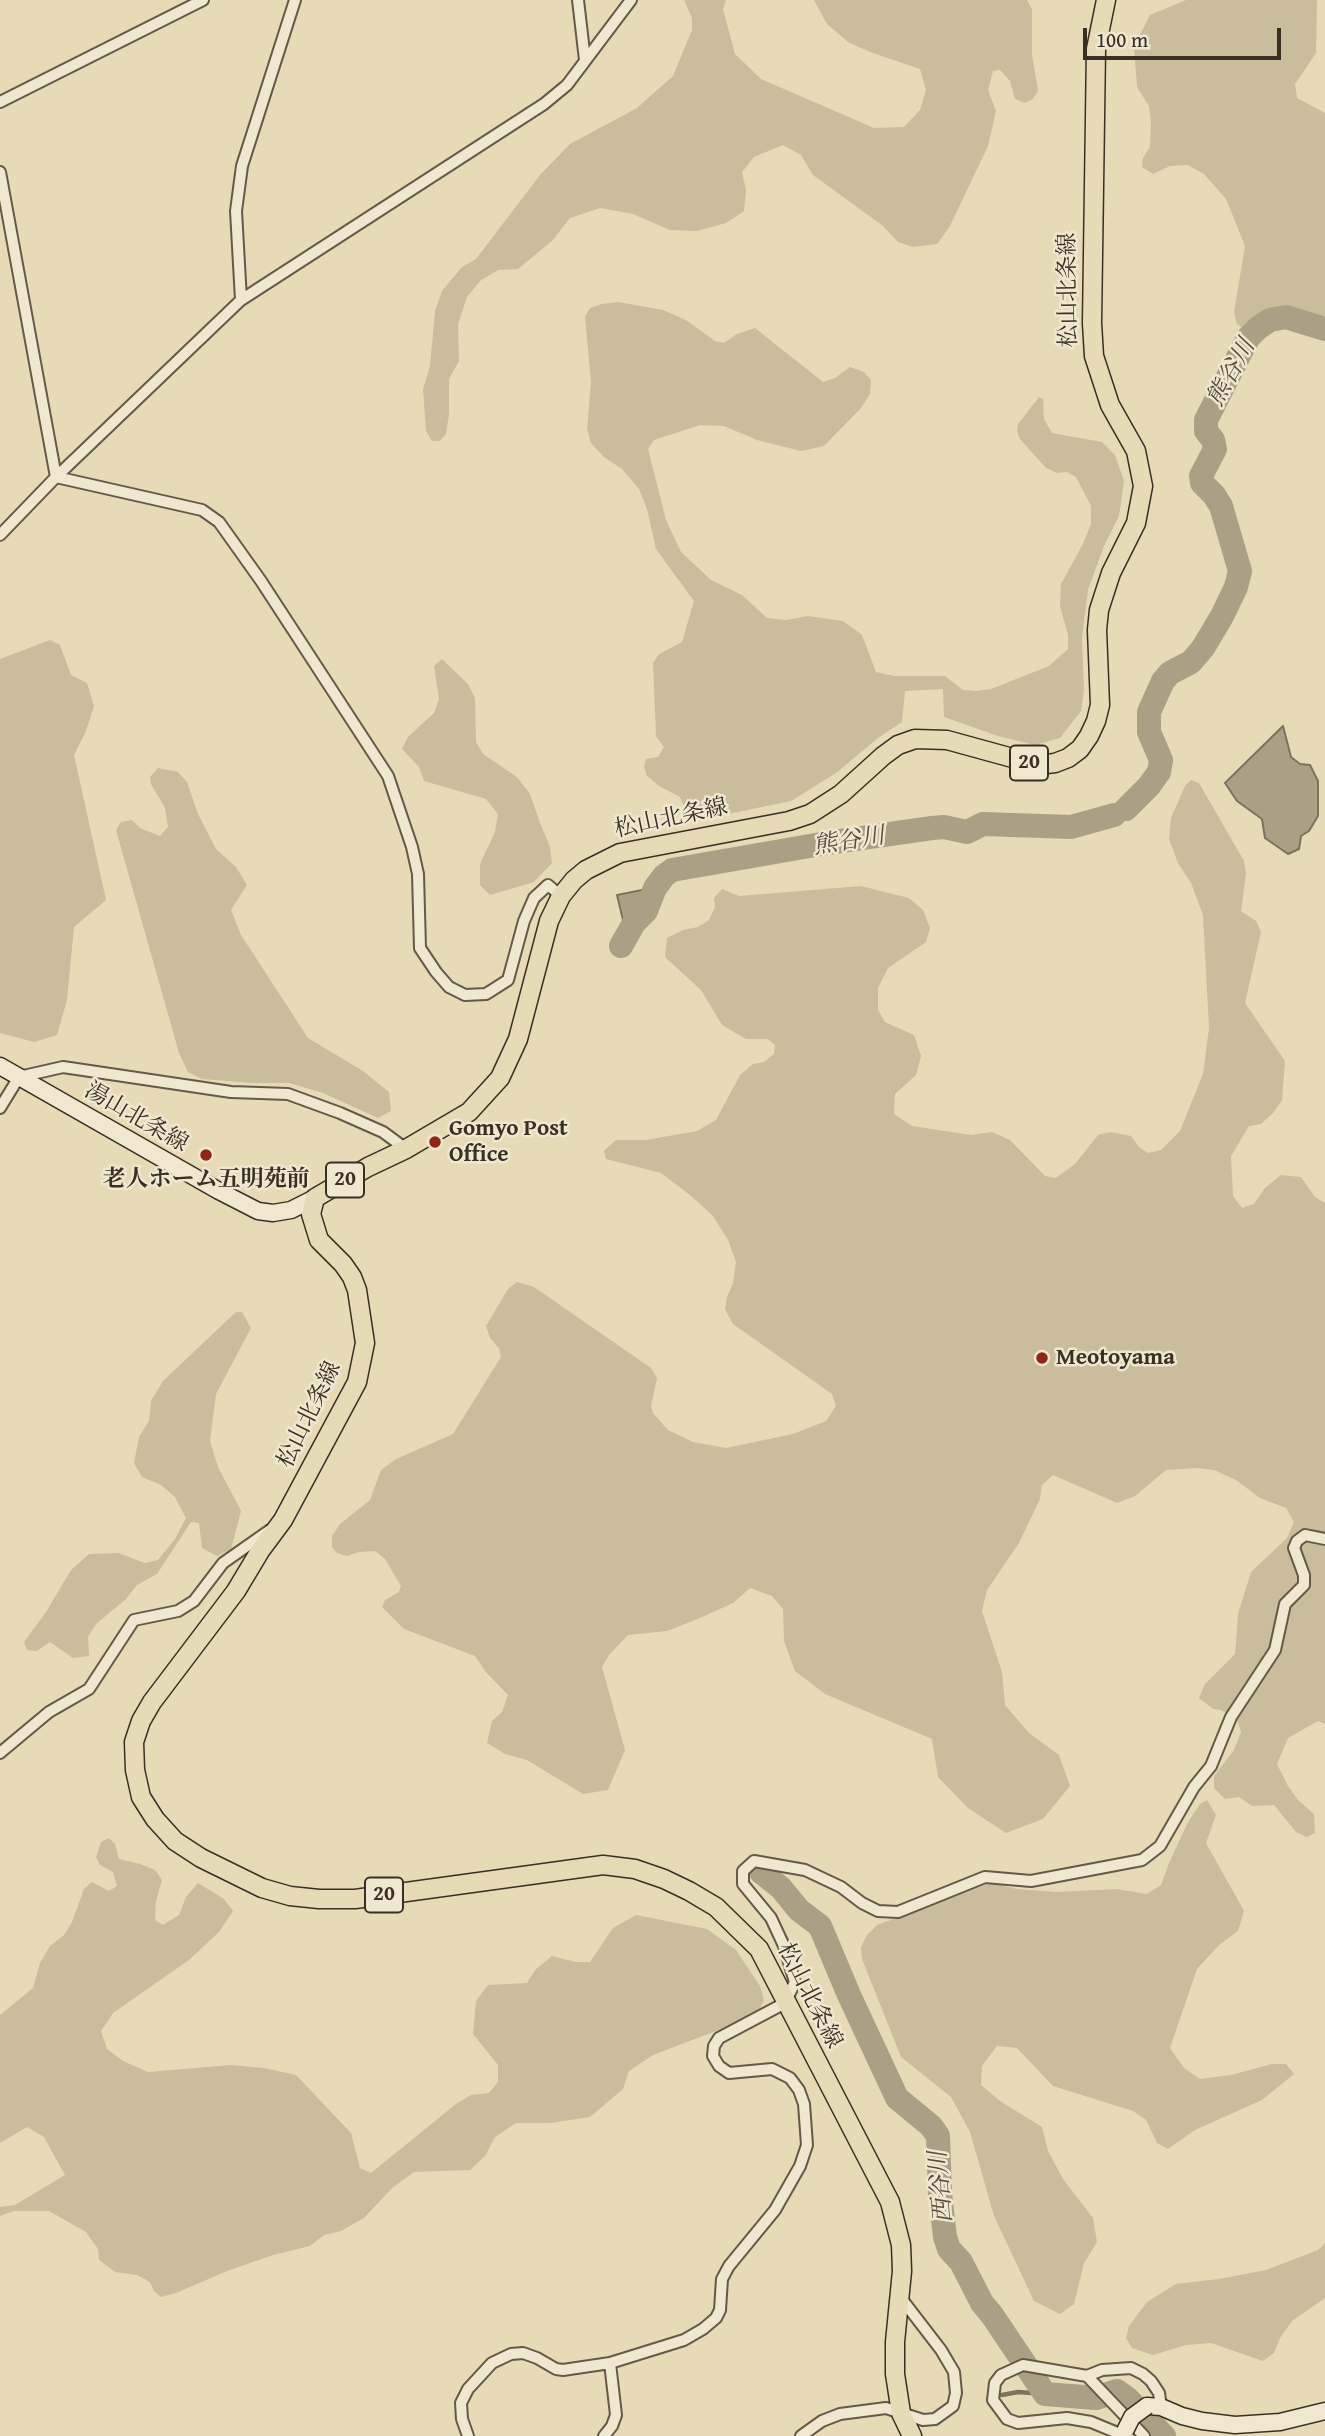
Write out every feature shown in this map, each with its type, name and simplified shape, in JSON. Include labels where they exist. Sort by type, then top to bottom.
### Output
[{"type":"main road","name":"松山北条線","points":[[315,1198],[469,1112],[500,1078],[518,1038],[541,944],[554,908],[561,896],[586,870],[620,853],[789,821],[810,814],[841,794],[898,745],[915,738],[947,740],[1038,765],[1068,758],[1080,749],[1089,736],[1100,705],[1097,630],[1104,591],[1136,523],[1143,486],[1136,451],[1110,405],[1094,356],[1091,323],[1096,62],[1107,0]]},
{"type":"main road","name":"湯山北条線","points":[[0,1066],[258,1211],[273,1213],[290,1210],[315,1198]]},
{"type":"main road","name":"20","points":[[315,1198],[311,1214],[316,1230]]},
{"type":"main road","points":[[290,1210],[303,1215],[316,1230]]},
{"type":"main road","name":"松山北条線","points":[[316,1230],[319,1240],[352,1277],[363,1318],[365,1343],[357,1382],[283,1520],[236,1591],[152,1702],[141,1721],[134,1742],[135,1770],[141,1797],[155,1819],[175,1841],[201,1858],[262,1888],[290,1896],[355,1899],[572,1867],[603,1865],[635,1869],[664,1879],[689,1891],[723,1914],[759,1949],[890,2202],[901,2245],[901,2298],[895,2342],[895,2374],[901,2413],[912,2436]]},
{"type":"main road","points":[[1125,2434],[1132,2417],[1154,2406],[1192,2418],[1235,2425],[1280,2422],[1325,2411]]},
{"type":"street","points":[[0,102],[203,0]]},
{"type":"street","points":[[241,300],[236,211],[242,166],[295,0]]},
{"type":"street","points":[[578,0],[585,60]]},
{"type":"street","points":[[0,535],[241,300],[544,104],[567,85],[631,0]]},
{"type":"street","points":[[0,172],[56,478]]},
{"type":"street","points":[[56,478],[202,510],[219,522],[261,581],[388,776],[412,847],[418,874],[420,948],[449,987],[465,995],[486,994],[508,980],[524,921],[534,898],[548,885],[561,896]]},
{"type":"street","points":[[0,1108],[19,1077],[63,1067],[230,1092],[288,1094],[383,1132],[406,1149]]},
{"type":"street","points":[[0,1752],[48,1712],[89,1689],[134,1620],[178,1611],[194,1601],[223,1563],[283,1520]]},
{"type":"street","points":[[468,2436],[462,2419],[461,2403],[472,2383],[492,2363],[511,2354],[523,2353],[563,2370],[610,2363],[684,2340],[703,2329],[716,2318],[720,2310],[722,2279],[729,2266],[775,2210],[800,2166],[807,2145],[804,2104],[799,2090],[790,2078],[772,2069],[729,2073],[719,2066],[713,2056],[714,2046],[719,2038],[785,2003],[795,1982],[784,1946],[771,1918],[743,1884],[743,1871],[754,1861],[805,1870],[841,1887],[878,1911],[898,1912],[985,1877],[1031,1881],[1142,1860],[1160,1846],[1194,1787],[1211,1766],[1231,1717],[1275,1650],[1285,1604],[1304,1585],[1304,1575],[1294,1548],[1297,1541],[1305,1535],[1325,1539]]},
{"type":"street","points":[[801,2436],[822,2421],[840,2414],[886,2408],[923,2420],[935,2419],[953,2406],[956,2393],[954,2372],[901,2298]]},
{"type":"street","points":[[604,2436],[616,2415],[610,2363]]},
{"type":"street","points":[[1125,2434],[1090,2422],[1067,2418],[1018,2423],[1007,2419],[993,2400],[995,2383],[1001,2375],[1023,2365],[1087,2376],[1102,2370],[1131,2368],[1152,2381],[1159,2393],[1154,2406]]},
{"type":"street","points":[[1087,2376],[1144,2436]]},
{"type":"shaded area","points":[[684,0],[726,0],[723,9],[735,54],[761,79],[874,128],[904,127],[920,110],[926,90],[920,69],[848,42],[827,24],[814,0],[1027,0],[1032,9],[1032,55],[1038,91],[1033,99],[1025,103],[1015,99],[1010,81],[1000,70],[993,71],[988,90],[996,111],[988,146],[950,226],[937,244],[913,247],[898,242],[883,226],[813,175],[801,155],[783,145],[754,157],[742,172],[746,190],[744,211],[726,223],[697,231],[670,230],[633,214],[600,208],[570,218],[552,241],[518,269],[498,270],[480,281],[467,297],[458,324],[459,361],[449,379],[446,434],[440,441],[432,441],[426,431],[423,389],[430,366],[435,311],[442,291],[462,267],[476,259],[540,175],[570,144],[637,108],[673,76],[692,30],[692,18]]},
{"type":"shaded area","points":[[1186,0],[1317,0],[1316,53],[1295,84],[1297,98],[1325,113],[1325,328],[1307,319],[1286,321],[1248,332],[1237,324],[1234,312],[1245,246],[1226,199],[1204,174],[1188,165],[1170,166],[1153,174],[1142,167],[1143,158],[1150,147],[1151,122],[1149,106],[1137,87],[1134,46],[1150,15]]},
{"type":"shaded area","points":[[618,302],[663,310],[686,320],[715,341],[724,343],[737,334],[755,328],[823,382],[835,378],[850,367],[864,372],[871,380],[870,394],[861,408],[824,446],[801,451],[757,440],[724,426],[700,425],[654,440],[648,449],[666,520],[681,552],[711,580],[742,595],[767,618],[786,620],[808,616],[843,621],[862,635],[876,672],[894,676],[945,676],[963,690],[976,691],[991,689],[1049,666],[1068,649],[1068,635],[1060,606],[1061,584],[1091,524],[1091,506],[1076,477],[1067,472],[1057,473],[1046,468],[1020,439],[1018,424],[1039,397],[1043,399],[1044,419],[1052,433],[1102,442],[1115,455],[1124,481],[1119,516],[1104,546],[1088,590],[1082,638],[1084,690],[1081,711],[1060,738],[1035,745],[998,736],[944,717],[943,689],[905,691],[902,722],[836,773],[791,801],[704,819],[685,808],[680,797],[647,776],[644,767],[646,759],[658,757],[664,747],[656,736],[653,663],[659,654],[682,642],[694,601],[656,549],[647,509],[639,489],[622,469],[604,457],[591,443],[587,429],[591,382],[585,317],[590,308]]},
{"type":"shaded area","points":[[50,640],[60,645],[71,675],[87,683],[94,706],[74,755],[106,900],[74,927],[67,1000],[57,1035],[34,1042],[0,1033],[0,659]]},
{"type":"shaded area","points":[[442,659],[468,684],[475,698],[476,742],[483,754],[517,777],[530,794],[550,847],[552,863],[534,882],[490,895],[480,885],[480,864],[495,832],[498,814],[486,799],[424,781],[419,767],[402,749],[408,737],[434,713],[439,699],[434,666]]},
{"type":"shaded area","points":[[1283,726],[1291,757],[1300,764],[1310,765],[1318,781],[1318,816],[1309,831],[1301,836],[1299,849],[1288,854],[1265,838],[1262,819],[1237,801],[1225,783]]},
{"type":"shaded area","points":[[158,768],[178,772],[187,782],[198,814],[216,849],[236,867],[247,885],[231,910],[241,935],[308,1038],[363,1071],[389,1092],[391,1111],[378,1118],[323,1093],[289,1083],[202,1079],[188,1072],[179,1053],[116,830],[121,822],[132,820],[140,828],[160,836],[168,827],[165,808],[151,784],[150,777]]},
{"type":"shaded area","points":[[1191,780],[1199,783],[1244,861],[1246,874],[1241,911],[1256,921],[1261,932],[1245,1003],[1285,1061],[1282,1100],[1261,1124],[1249,1126],[1231,1156],[1233,1196],[1242,1208],[1254,1204],[1265,1188],[1281,1175],[1301,1177],[1315,1197],[1325,1203],[1325,1724],[1318,1721],[1288,1738],[1277,1764],[1298,1800],[1314,1814],[1315,1833],[1307,1837],[1296,1832],[1274,1805],[1252,1806],[1239,1797],[1225,1799],[1214,1788],[1214,1776],[1234,1750],[1241,1732],[1237,1720],[1221,1710],[1213,1709],[1199,1698],[1205,1684],[1235,1654],[1238,1614],[1251,1572],[1287,1538],[1294,1522],[1286,1508],[1260,1498],[1236,1480],[1214,1470],[1197,1468],[1166,1470],[1135,1496],[1117,1503],[1053,1475],[1042,1485],[1040,1499],[1019,1543],[987,1590],[982,1611],[1002,1672],[1005,1705],[1029,1733],[1059,1755],[1070,1786],[1043,1819],[1006,1833],[968,1808],[938,1777],[932,1739],[825,1694],[795,1671],[784,1641],[783,1609],[772,1596],[750,1588],[733,1603],[667,1631],[628,1635],[609,1655],[602,1667],[625,1750],[608,1790],[583,1794],[527,1760],[505,1754],[487,1743],[492,1721],[502,1712],[508,1695],[475,1656],[404,1629],[382,1607],[385,1600],[399,1592],[401,1586],[385,1559],[375,1551],[347,1556],[337,1553],[332,1547],[332,1536],[340,1524],[370,1500],[381,1470],[396,1459],[453,1434],[501,1357],[499,1348],[490,1338],[486,1326],[508,1289],[517,1282],[534,1287],[651,1368],[657,1378],[651,1406],[653,1413],[668,1430],[693,1442],[726,1448],[793,1434],[826,1421],[836,1406],[832,1394],[733,1324],[725,1309],[736,1262],[728,1240],[713,1216],[661,1173],[606,1159],[604,1151],[616,1140],[646,1140],[697,1131],[716,1120],[740,1075],[753,1064],[764,1062],[774,1054],[775,1045],[768,1039],[746,1039],[722,1025],[701,990],[665,957],[667,938],[683,930],[698,927],[709,920],[715,907],[714,898],[722,889],[739,896],[861,886],[909,898],[923,910],[930,928],[926,942],[888,968],[878,988],[878,1010],[885,1022],[914,1035],[921,1056],[916,1075],[895,1094],[894,1114],[912,1126],[971,1135],[992,1132],[1010,1140],[1045,1176],[1056,1178],[1075,1164],[1098,1135],[1110,1132],[1131,1136],[1139,1147],[1148,1153],[1161,1150],[1180,1131],[1203,1074],[1209,1028],[1203,915],[1191,883],[1178,863],[1169,839],[1171,818],[1185,786]]},
{"type":"shaded area","points":[[647,889],[644,902],[634,917],[623,920],[617,895]]},
{"type":"shaded area","points":[[236,1312],[242,1312],[251,1328],[216,1394],[210,1441],[218,1467],[241,1511],[231,1549],[217,1556],[202,1548],[199,1523],[191,1522],[157,1574],[137,1585],[126,1599],[96,1624],[88,1637],[89,1656],[73,1658],[50,1642],[37,1651],[27,1650],[24,1642],[71,1570],[89,1554],[118,1553],[145,1563],[158,1560],[175,1539],[186,1518],[175,1497],[161,1485],[142,1477],[134,1463],[139,1437],[149,1421],[151,1401],[163,1381]]},
{"type":"shaded area","points":[[1207,1800],[1216,1815],[1206,1843],[1244,1911],[1238,1931],[1219,1945],[1197,1969],[1170,2048],[1184,2068],[1200,2079],[1231,2075],[1272,2064],[1286,2064],[1294,2074],[1262,2100],[1195,2130],[1168,2149],[1157,2143],[1146,2120],[1133,2111],[1053,2086],[1017,2048],[997,2046],[982,2066],[981,2085],[1000,2101],[1042,2127],[1048,2151],[1063,2179],[1093,2218],[1097,2242],[1084,2263],[1074,2304],[1060,2314],[1034,2301],[994,2216],[970,2132],[951,2097],[901,2057],[862,1959],[861,1947],[867,1935],[877,1925],[991,1883],[1017,1889],[1057,1892],[1116,1889],[1147,1894],[1161,1885],[1188,1822],[1200,1804]]},
{"type":"shaded area","points":[[109,1838],[115,1844],[119,1859],[155,1870],[162,1880],[156,1901],[155,1920],[163,1925],[179,1915],[186,1897],[198,1883],[224,1899],[233,1911],[219,1932],[189,1960],[113,2013],[101,2031],[107,2049],[123,2061],[148,2072],[230,2065],[264,2068],[296,2075],[351,2133],[360,2168],[371,2173],[456,2104],[471,2095],[489,2093],[498,2082],[498,2065],[473,2034],[476,2001],[488,1985],[527,1983],[535,1970],[552,1956],[576,1962],[590,1962],[613,1928],[636,1915],[707,1929],[736,1950],[760,1986],[764,2000],[759,2010],[721,2029],[653,2055],[629,2071],[623,2089],[590,2117],[551,2123],[516,2123],[495,2137],[485,2156],[470,2170],[414,2172],[392,2188],[364,2218],[341,2231],[324,2235],[310,2246],[273,2255],[161,2297],[150,2282],[137,2275],[115,2272],[99,2260],[98,2249],[86,2232],[49,2211],[14,2211],[0,2216],[0,2207],[15,2205],[65,2175],[44,2137],[27,2127],[0,2143],[0,2015],[33,1988],[40,1963],[50,1946],[64,1935],[72,1922],[84,1889],[92,1882],[109,1891],[117,1886],[113,1872],[100,1865],[96,1857],[101,1842]]},
{"type":"shaded area","points":[[1325,2243],[1325,2298],[1292,2321],[1280,2338],[1274,2353],[1263,2361],[1211,2343],[1186,2345],[1153,2355],[1132,2348],[1126,2338],[1129,2326],[1147,2302],[1176,2284],[1266,2270],[1318,2250]]},
{"type":"waterway","name":"熊谷川","points":[[1126,809],[1159,772],[1161,760],[1149,732],[1149,712],[1163,681],[1170,673],[1191,662],[1203,648],[1236,587],[1240,571],[1221,506],[1202,483],[1201,476],[1215,449],[1213,440],[1206,431],[1206,420],[1248,338],[1258,328],[1270,320],[1286,317],[1325,329]]},
{"type":"waterway","name":"熊谷川","points":[[621,946],[634,923],[646,911],[655,888],[672,870],[932,828],[944,827],[967,832],[983,824],[1071,827],[1114,815]]},
{"type":"waterway","name":"西谷川","points":[[761,1872],[781,1888],[799,1910],[820,1926],[897,2098],[931,2126],[938,2136],[940,2193],[949,2249],[961,2262],[982,2303],[1045,2394],[1096,2398],[1117,2391],[1164,2436]]},
{"type":"waterway","points":[[1002,2395],[1018,2392],[1045,2394]]},
{"type":"place","name":"Gomyo Post Office","points":[[435,1142]]},
{"type":"place","name":"老人ホーム五明苑前","points":[[206,1155]]},
{"type":"place","name":"Meotoyama","points":[[1042,1358]]}]
